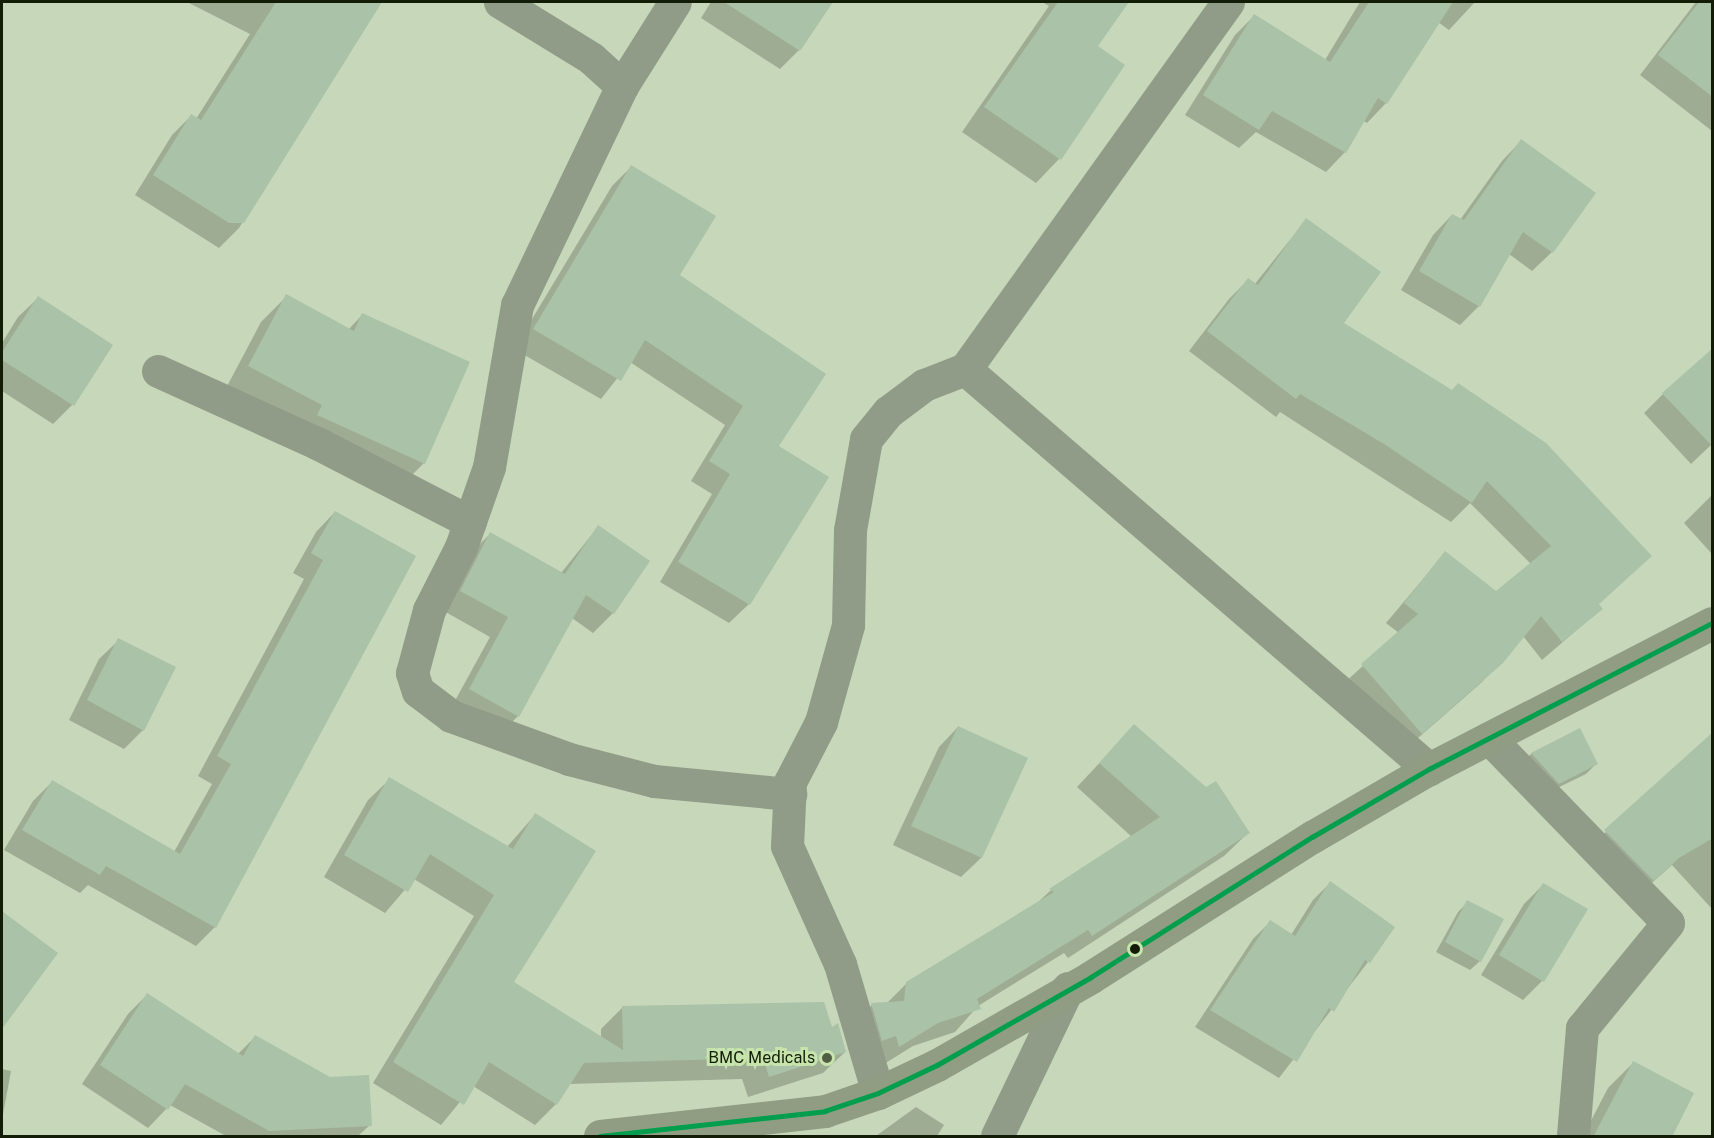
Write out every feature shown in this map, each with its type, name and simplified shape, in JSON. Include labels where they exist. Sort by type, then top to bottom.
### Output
[{"type":"main road","points":[[600,1137],[825,1112],[878,1093],[936,1065],[1068,988],[1429,769],[1713,623]]},
{"type":"street","points":[[500,2],[591,58],[622,86]]},
{"type":"street","points":[[675,2],[622,86],[517,305],[489,467],[470,522],[429,610],[418,643],[412,673],[418,691],[451,716],[569,759],[654,781],[790,794]]},
{"type":"street","points":[[878,1093],[840,964],[787,846],[790,782],[821,722],[848,625],[850,530],[866,439],[888,412],[924,385],[965,369],[1228,2]]},
{"type":"street","points":[[965,369],[1429,769]]},
{"type":"street","points":[[158,371],[317,443],[470,522]]},
{"type":"street","points":[[1489,738],[1668,923],[1582,1028],[1573,1137]]},
{"type":"street","points":[[997,1137],[1068,988]]},
{"type":"building","points":[[276,2],[382,2],[244,223],[229,223],[153,175],[191,114],[201,120]]},
{"type":"building","points":[[724,2],[833,2],[800,51]]},
{"type":"building","points":[[1058,2],[1129,2],[1098,46],[1125,65],[1061,160],[984,107]]},
{"type":"building","points":[[1369,2],[1453,2],[1387,104],[1378,98],[1346,153],[1272,111],[1259,130],[1203,95],[1254,14],[1330,62]]},
{"type":"building","points":[[1699,2],[1713,2],[1713,97],[1658,55]]},
{"type":"building","points":[[1521,139],[1596,193],[1553,253],[1523,232],[1480,307],[1419,271],[1452,214],[1464,220]]},
{"type":"building","points":[[631,165],[716,216],[680,275],[826,374],[779,446],[829,477],[750,605],[678,562],[730,474],[709,461],[743,406],[645,340],[621,381],[533,329]]},
{"type":"building","points":[[1306,218],[1381,272],[1344,323],[1452,390],[1458,383],[1546,443],[1652,556],[1599,604],[1603,609],[1562,642],[1541,616],[1503,663],[1422,734],[1361,664],[1418,614],[1404,603],[1445,551],[1496,591],[1551,546],[1487,481],[1472,503],[1384,444],[1300,394],[1296,399],[1207,331],[1248,278],[1258,285]]},
{"type":"building","points":[[286,294],[354,331],[362,313],[470,362],[425,464],[317,415],[322,405],[248,366]]},
{"type":"building","points":[[38,296],[113,345],[74,406],[2,360],[2,352]]},
{"type":"building","points":[[1713,348],[1713,447],[1662,393]]},
{"type":"building","points":[[335,511],[416,556],[216,928],[106,866],[100,875],[22,830],[52,780],[180,854],[231,764],[217,756],[323,560],[311,553]]},
{"type":"building","points":[[598,525],[650,561],[614,614],[586,595],[519,717],[469,689],[508,617],[460,591],[490,532],[565,574]]},
{"type":"building","points":[[118,638],[176,667],[144,731],[87,700]]},
{"type":"building","points":[[1134,724],[1206,787],[1216,781],[1250,833],[1092,936],[1088,930],[977,999],[981,1009],[938,1023],[899,1047],[896,1036],[882,1041],[871,1003],[904,1001],[906,982],[1054,892],[1049,889],[1160,817],[1099,763]]},
{"type":"building","points":[[958,726],[1028,758],[982,858],[911,826]]},
{"type":"building","points":[[1580,728],[1598,764],[1559,784],[1531,753]]},
{"type":"building","points":[[1713,732],[1713,838],[1679,858],[1654,881],[1604,830]]},
{"type":"building","points":[[389,777],[513,849],[535,813],[596,851],[514,982],[623,1050],[622,1006],[824,1002],[832,1027],[838,1023],[846,1052],[769,1077],[763,1058],[584,1063],[557,1105],[489,1062],[464,1105],[393,1062],[494,895],[430,854],[408,892],[344,855]]},
{"type":"building","points":[[1330,881],[1395,927],[1370,963],[1365,960],[1334,1012],[1329,1008],[1297,1062],[1210,1010],[1270,920],[1295,936]]},
{"type":"building","points":[[1543,883],[1588,909],[1544,982],[1499,955]]},
{"type":"building","points":[[1467,900],[1504,919],[1481,962],[1445,942]]},
{"type":"building","points":[[2,911],[58,953],[2,1029]]},
{"type":"building","points":[[147,993],[243,1056],[255,1035],[330,1077],[369,1075],[372,1126],[269,1131],[185,1084],[168,1110],[100,1065]]},
{"type":"building","points":[[1633,1061],[1694,1093],[1672,1137],[1593,1137]]},
{"type":"transit line","points":[[600,1136],[825,1111],[878,1093],[937,1065],[1091,977],[1312,837],[1429,769],[1712,623]]},
{"type":"place","name":"BMC Medicals","points":[[827,1058]]}]
